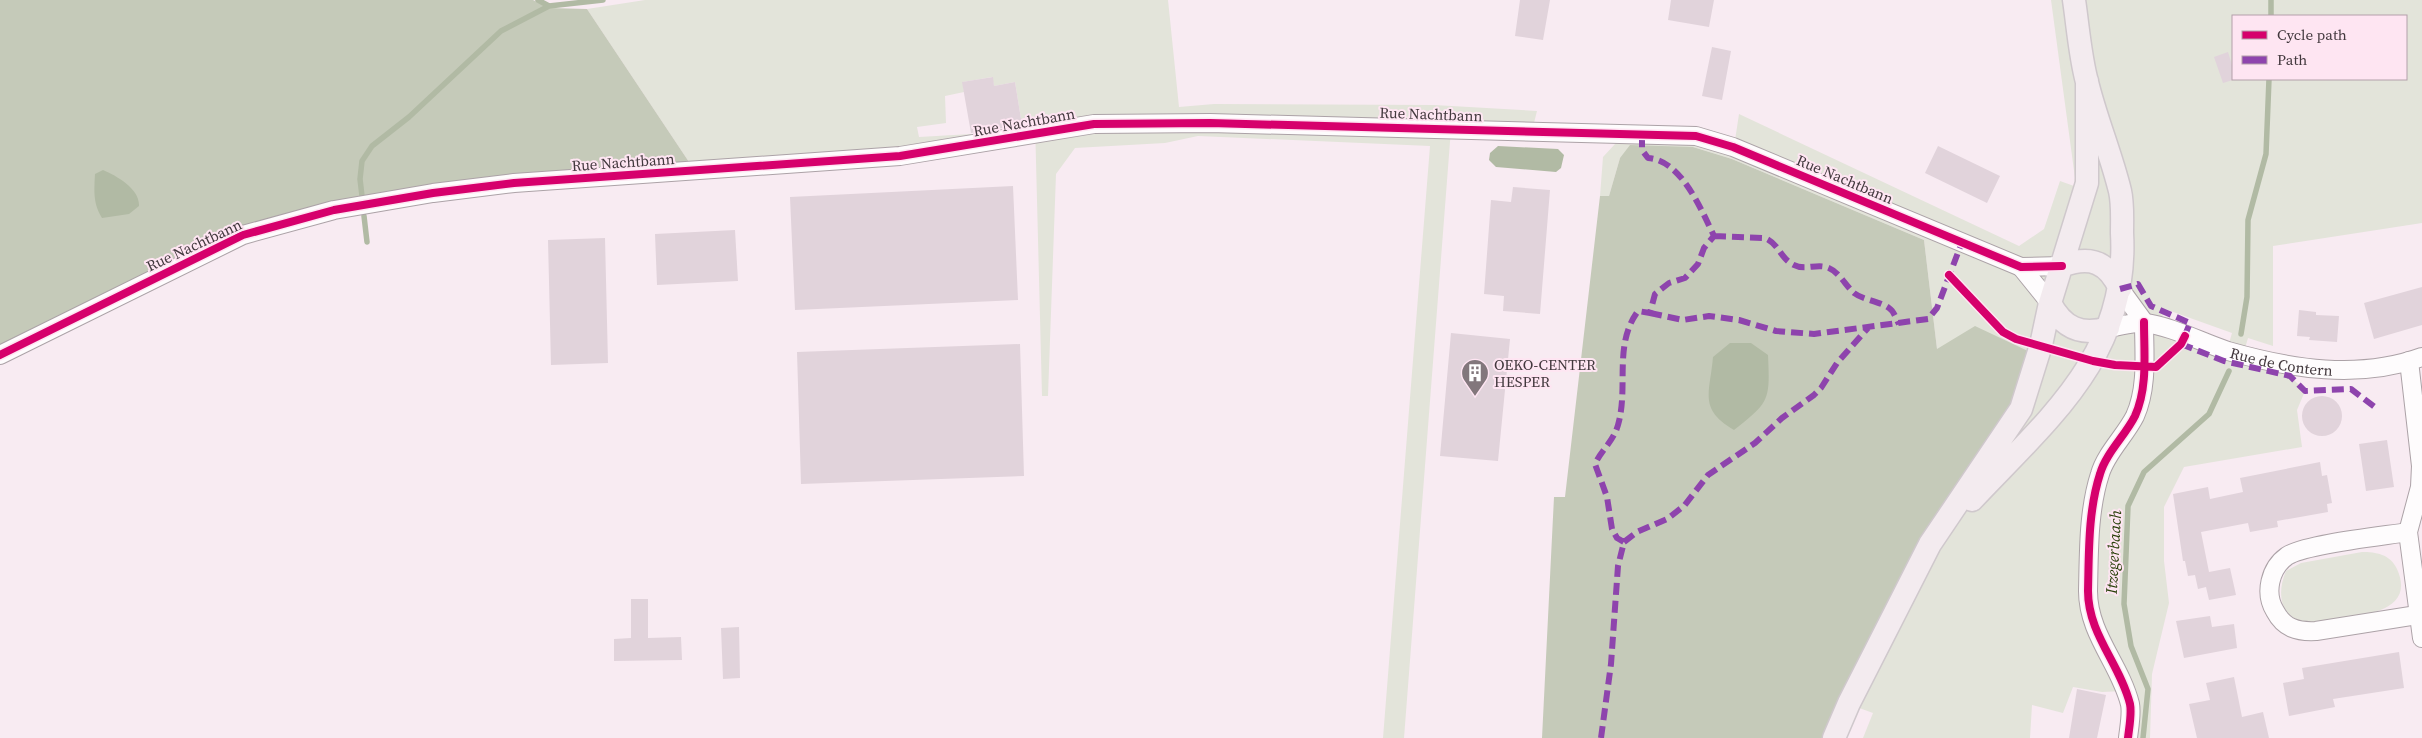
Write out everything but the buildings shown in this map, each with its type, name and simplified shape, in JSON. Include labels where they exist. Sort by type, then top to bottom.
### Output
[{"type":"main road","points":[[1930,544],[2058,410],[2093,361],[2108,328],[2120,288],[2123,248],[2120,193],[2087,81],[2074,0]]},
{"type":"main road","points":[[1834,738],[1849,703],[1930,544],[2021,410],[2041,346],[2050,303],[2088,183],[2087,81]]},
{"type":"main road","points":[[2062,266],[2076,260],[2090,260],[2104,266],[2114,275],[2120,288]]},
{"type":"main road","points":[[2050,303],[2056,316],[2067,326],[2080,331],[2094,332],[2108,328]]},
{"type":"street","name":"Rue Nachtbann","points":[[0,355],[243,235],[334,210],[433,193],[514,183],[900,156],[1094,124],[1210,123],[1696,136],[1734,147],[2021,267],[2062,266]]},
{"type":"street","name":"Rue Nachtbann","points":[[2021,267],[2050,303]]},
{"type":"street","points":[[2120,288],[2144,322],[2143,395],[2134,416],[2100,472],[2092,502],[2088,593],[2090,613],[2097,632],[2118,675],[2130,706],[2128,738]]},
{"type":"street","name":"Rue de Contern","points":[[2108,328],[2144,322],[2227,350],[2304,368],[2348,370],[2416,359]]},
{"type":"street","points":[[2416,359],[2420,480],[2408,532],[2422,638]]},
{"type":"street","points":[[2408,532],[2306,549],[2286,556],[2270,578],[2268,593],[2273,608],[2281,622],[2302,632],[2418,615]]},
{"type":"shaded area","points":[[0,0],[533,0],[549,8],[587,9],[695,171],[514,183],[243,235],[0,355]]},
{"type":"shaded area","points":[[645,0],[1168,0],[1179,107],[1214,104],[1434,105],[1537,111],[1532,131],[1451,129],[1404,738],[1383,738],[1430,146],[1198,136],[1165,143],[1075,148],[1056,174],[1048,396],[1042,396],[1035,122],[1022,125],[1015,82],[994,86],[992,77],[963,82],[964,92],[945,96],[946,123],[917,127],[919,137],[971,134],[972,145],[695,171],[587,9]]},
{"type":"shaded area","points":[[2051,0],[2422,0],[2422,223],[2273,246],[2273,346],[2248,338],[2240,365],[2290,376],[2305,391],[2297,410],[2302,447],[2184,467],[2164,507],[2164,561],[2169,603],[2152,674],[2150,738],[2128,738],[2124,691],[2102,692],[2073,687],[2063,713],[2032,705],[2030,738],[1863,738],[1873,713],[1840,701],[1937,349],[1924,240],[1732,159],[1693,147],[1620,158],[1609,196],[1600,196],[1603,157],[1615,144],[1617,133],[1734,147],[1739,114],[2019,246],[2044,229],[2060,181],[2074,186],[2075,178]],"holes":[[[2165,309],[2232,333],[2224,361],[2182,344],[2185,336],[2158,327]]]},
{"type":"shaded area","points":[[1630,145],[1693,147],[1732,159],[1924,240],[1937,349],[1975,326],[2030,352],[2013,406],[1825,738],[1542,738],[1554,497],[1565,497],[1600,196],[1609,196],[1620,158]]},
{"type":"shaded area","points":[[1498,146],[1558,149],[1564,155],[1561,168],[1556,172],[1496,167],[1489,160],[1490,153]]},
{"type":"shaded area","points":[[103,170],[127,184],[136,194],[139,206],[129,214],[102,218],[99,213],[95,197],[95,174]]},
{"type":"shaded area","points":[[1730,343],[1751,343],[1768,355],[1769,382],[1765,399],[1755,413],[1734,430],[1715,415],[1709,399],[1713,357]]},
{"type":"shaded area","points":[[2362,552],[2382,555],[2394,564],[2401,582],[2400,593],[2395,601],[2377,611],[2318,623],[2300,621],[2292,617],[2283,604],[2281,597],[2281,588],[2286,571],[2301,563]]},
{"type":"waterway","points":[[538,0],[549,6]]},
{"type":"waterway","points":[[362,196],[360,179],[362,161],[372,146],[409,117],[501,31],[549,6],[603,0]]},
{"type":"waterway","name":"Itzegerbaach","points":[[2271,0],[2271,15]]},
{"type":"waterway","name":"Itzegerbaach","points":[[2241,334],[2247,297],[2248,220],[2266,154],[2269,80]]},
{"type":"waterway","points":[[364,216],[367,242]]},
{"type":"waterway","name":"Itzegerbaach","points":[[2143,738],[2148,689],[2131,646],[2124,604],[2128,506],[2144,472],[2209,414],[2229,371]]},
{"type":"marked path","points":[[1601,738],[1611,664],[1618,566],[1624,542],[1617,538],[1612,529],[1607,497],[1595,464],[1618,425],[1621,411],[1624,352],[1630,324],[1638,311],[1650,313],[1655,294],[1669,283],[1685,278],[1698,264],[1704,248],[1714,236],[1696,200],[1680,176],[1660,161],[1648,158],[1642,150],[1642,133]]},
{"type":"marked path","points":[[1714,236],[1765,238],[1773,243],[1785,258],[1796,266],[1826,267],[1838,274],[1854,293],[1891,309],[1899,324]]},
{"type":"marked path","points":[[1650,313],[1683,320],[1709,316],[1739,320],[1776,331],[1814,334],[1928,319],[1937,308],[1962,242]]},
{"type":"marked path","points":[[2120,289],[2138,284],[2151,306],[2190,323],[2183,340]]},
{"type":"marked path","points":[[1624,542],[1637,532],[1667,519],[1684,506],[1708,475],[1755,443],[1782,418],[1814,395],[1821,388],[1837,363],[1868,328]]},
{"type":"marked path","points":[[2181,344],[2224,361],[2290,376],[2305,391],[2351,389],[2376,408]]},
{"type":"cycle path","points":[[0,355],[243,235],[334,210],[433,193],[514,183],[900,156],[1094,124],[1210,123],[1696,136],[1733,147],[2021,267],[2062,266]]},
{"type":"cycle path","points":[[1949,275],[2003,332],[2016,339],[2093,361],[2115,365],[2156,367],[2181,344],[2185,336]]},
{"type":"cycle path","points":[[2128,738],[2131,717],[2130,704],[2125,689],[2093,621],[2089,607],[2089,547],[2093,503],[2100,474],[2107,459],[2135,416],[2142,393],[2144,382],[2144,322]]},
{"type":"place","name":"OEKO-CENTER HESPER","points":[[1475,397]]}]
